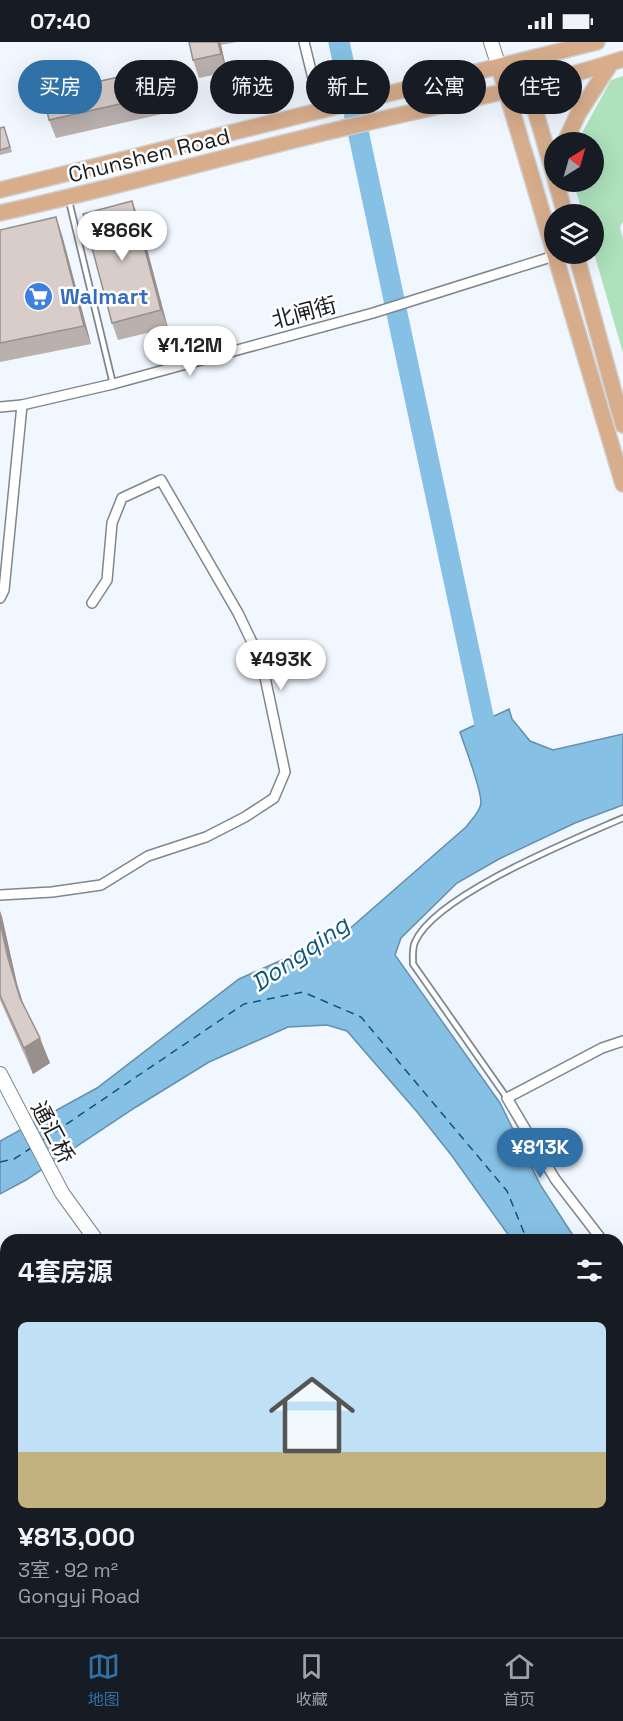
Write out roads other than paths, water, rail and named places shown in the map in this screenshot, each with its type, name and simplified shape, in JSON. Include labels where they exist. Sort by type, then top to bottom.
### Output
[{"type":"main road","name":"Chunshen Road","points":[[529,60],[597,42]]},
{"type":"main road","name":"Chunshen Road","points":[[582,71],[617,61]]},
{"type":"main road","points":[[570,132],[578,114],[617,61]]},
{"type":"main road","name":"Chunshen Road","points":[[390,94],[498,67]]},
{"type":"main road","name":"Chunshen Road","points":[[0,213],[69,199],[340,129],[498,93]]},
{"type":"main road","name":"Chunshen Road","points":[[0,190],[309,114]]},
{"type":"main road","points":[[512,114],[544,222]]},
{"type":"main road","points":[[538,114],[544,137]]},
{"type":"main road","points":[[557,264],[623,484]]},
{"type":"main road","points":[[579,264],[623,425]]},
{"type":"street","points":[[304,42],[308,60]]},
{"type":"street","points":[[491,42],[498,64]]},
{"type":"street","name":"北闸街","points":[[0,407],[22,405],[113,384],[373,313],[544,258]]},
{"type":"street","points":[[0,598],[4,590],[22,405]]},
{"type":"street","points":[[0,894],[52,892],[101,885],[148,856],[206,837],[245,817],[274,798],[285,772],[262,663],[238,613],[160,480],[122,498],[111,523],[107,580],[92,603]]},
{"type":"street","points":[[597,1234],[555,1179],[507,1098],[602,1048],[623,1041]]},
{"type":"street","name":"通汇桥","points":[[0,1074],[62,1194],[92,1234]]},
{"type":"lane","points":[[69,199],[113,384]]},
{"type":"lane","points":[[507,1098],[413,964],[414,943],[429,920],[469,892],[532,858],[623,818]]},
{"type":"water","name":"Dongqing","points":[[509,709],[512,719],[530,741],[553,750],[623,734],[623,805],[575,823],[499,859],[457,883],[401,938],[395,955],[500,1103],[541,1186],[572,1234],[508,1234],[418,1113],[347,1031],[327,1025],[288,1027],[209,1062],[26,1180],[0,1194],[0,1141],[97,1088],[239,979],[347,931],[466,827],[477,813],[481,803],[476,778],[460,732]]},
{"type":"waterway","points":[[339,42],[486,730],[493,747]]},
{"type":"place","name":"Walmart","points":[[39,296]]}]
